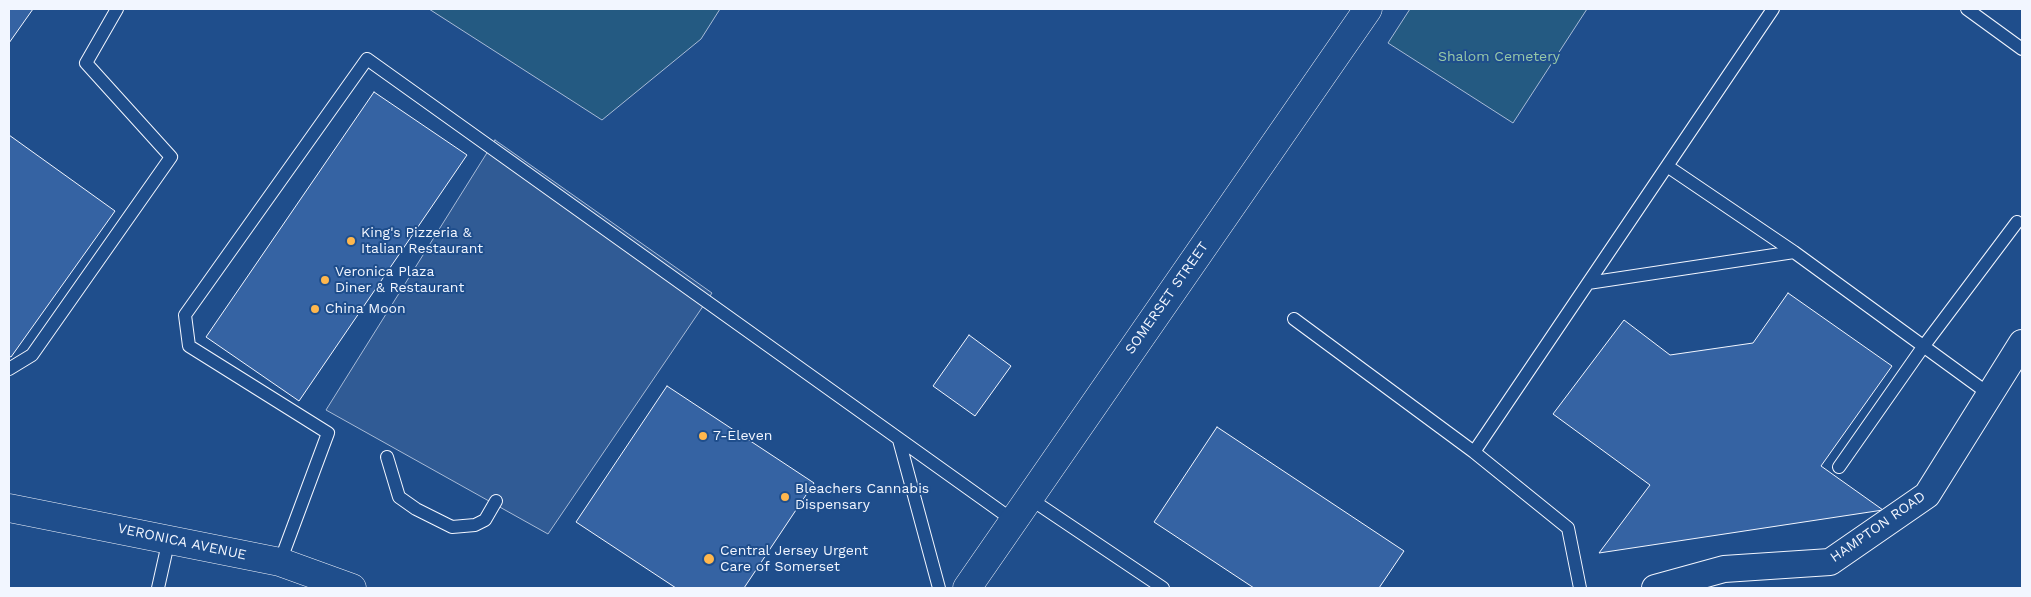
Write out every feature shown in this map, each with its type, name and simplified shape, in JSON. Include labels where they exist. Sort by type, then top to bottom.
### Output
[{"type":"main road","name":"SOMERSET STREET","points":[[967,588],[1368,9]]},
{"type":"main road","name":"VERONICA AVENUE","points":[[9,508],[280,562],[352,588]]},
{"type":"street","name":"HAMPTON ROAD","points":[[1654,588],[1724,570],[1830,562],[1927,495],[2022,343]]},
{"type":"lane","points":[[9,369],[32,356],[171,157],[86,63],[118,9]]},
{"type":"lane","points":[[1474,452],[1773,9]]},
{"type":"lane","points":[[1967,9],[2022,48]]},
{"type":"lane","points":[[280,562],[328,433],[189,346],[185,315],[367,60],[1014,521]]},
{"type":"lane","points":[[1667,166],[1794,252],[1989,394]]},
{"type":"lane","points":[[1839,467],[1923,347],[2020,220]]},
{"type":"lane","points":[[1588,282],[1794,252]]},
{"type":"lane","points":[[1294,318],[1474,452],[1568,528],[1580,588]]},
{"type":"lane","points":[[899,440],[939,588]]},
{"type":"lane","points":[[387,457],[399,496],[416,509],[452,527],[475,525],[485,520],[496,501]]},
{"type":"lane","points":[[1029,498],[1163,588]]},
{"type":"lane","points":[[158,588],[169,539]]},
{"type":"green space","points":[[429,9],[720,9],[701,39],[602,120]]},
{"type":"green space","name":"Shalom Cemetery","points":[[1410,9],[1587,9],[1513,123],[1388,43]]},
{"type":"shaded area","points":[[495,140],[712,293],[548,534],[326,410]]},
{"type":"building","points":[[9,9],[33,9],[9,43]]},
{"type":"building","points":[[374,92],[467,155],[299,401],[206,337]]},
{"type":"building","points":[[9,135],[115,211],[11,357],[9,356]]},
{"type":"building","points":[[1788,293],[1892,366],[1821,466],[1883,510],[1599,553],[1650,485],[1553,414],[1624,320],[1670,355],[1753,343]]},
{"type":"building","points":[[969,335],[1011,366],[975,416],[933,386]]},
{"type":"building","points":[[667,386],[814,483],[744,588],[676,588],[576,522]]},
{"type":"building","points":[[1217,427],[1404,551],[1379,588],[1254,588],[1154,522]]},
{"type":"place","name":"King's Pizzeria & Italian Restaurant","points":[[351,241]]},
{"type":"place","name":"Veronica Plaza Diner & Restaurant","points":[[325,280]]},
{"type":"place","name":"China Moon","points":[[315,309]]},
{"type":"place","name":"7-Eleven","points":[[703,436]]},
{"type":"place","name":"Bleachers Cannabis Dispensary","points":[[785,497]]},
{"type":"place","name":"Central Jersey Urgent Care of Somerset","points":[[709,559]]}]
